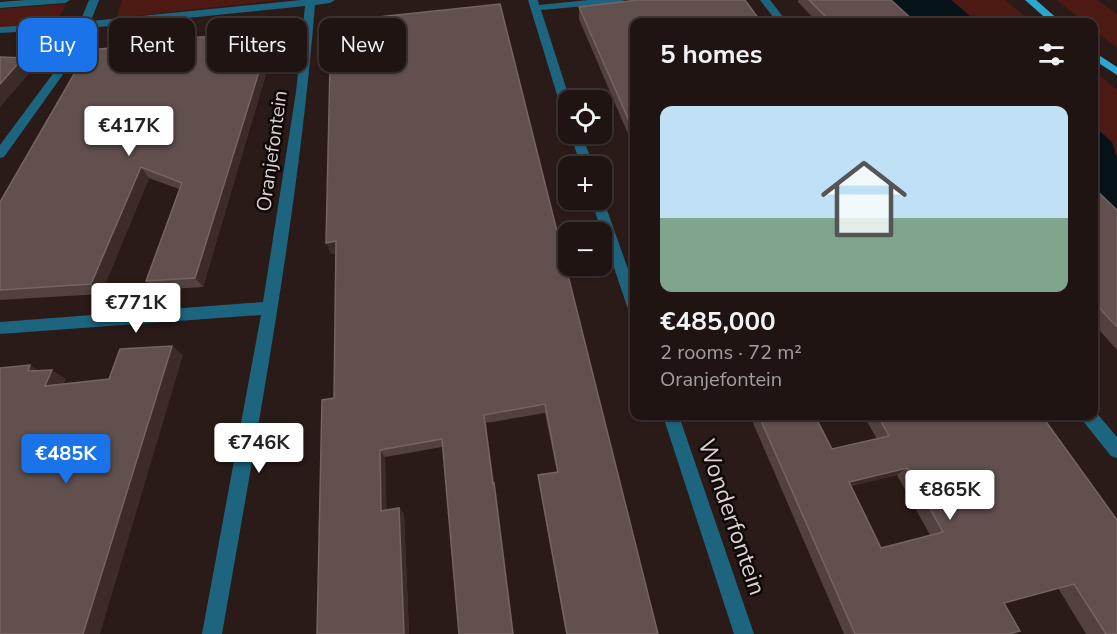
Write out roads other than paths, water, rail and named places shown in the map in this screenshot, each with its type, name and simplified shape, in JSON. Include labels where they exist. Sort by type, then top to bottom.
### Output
[{"type":"main road","points":[[1030,0],[1051,18]]},
{"type":"main road","points":[[1098,58],[1117,72]]},
{"type":"street","points":[[0,5],[65,0]]},
{"type":"street","points":[[87,18],[94,0]]},
{"type":"street","points":[[97,24],[330,0]]},
{"type":"street","points":[[562,90],[535,4],[619,0]]},
{"type":"street","points":[[765,0],[779,18]]},
{"type":"street","name":"Oranjefontein","points":[[212,634],[270,308],[302,92],[310,1]]},
{"type":"street","points":[[0,30],[18,29]]},
{"type":"street","points":[[0,154],[59,72]]},
{"type":"street","points":[[602,210],[630,278]]},
{"type":"street","points":[[0,328],[270,308]]},
{"type":"street","name":"Wonderfontein","points":[[672,420],[744,634]]},
{"type":"street","points":[[1092,420],[1117,450]]}]
